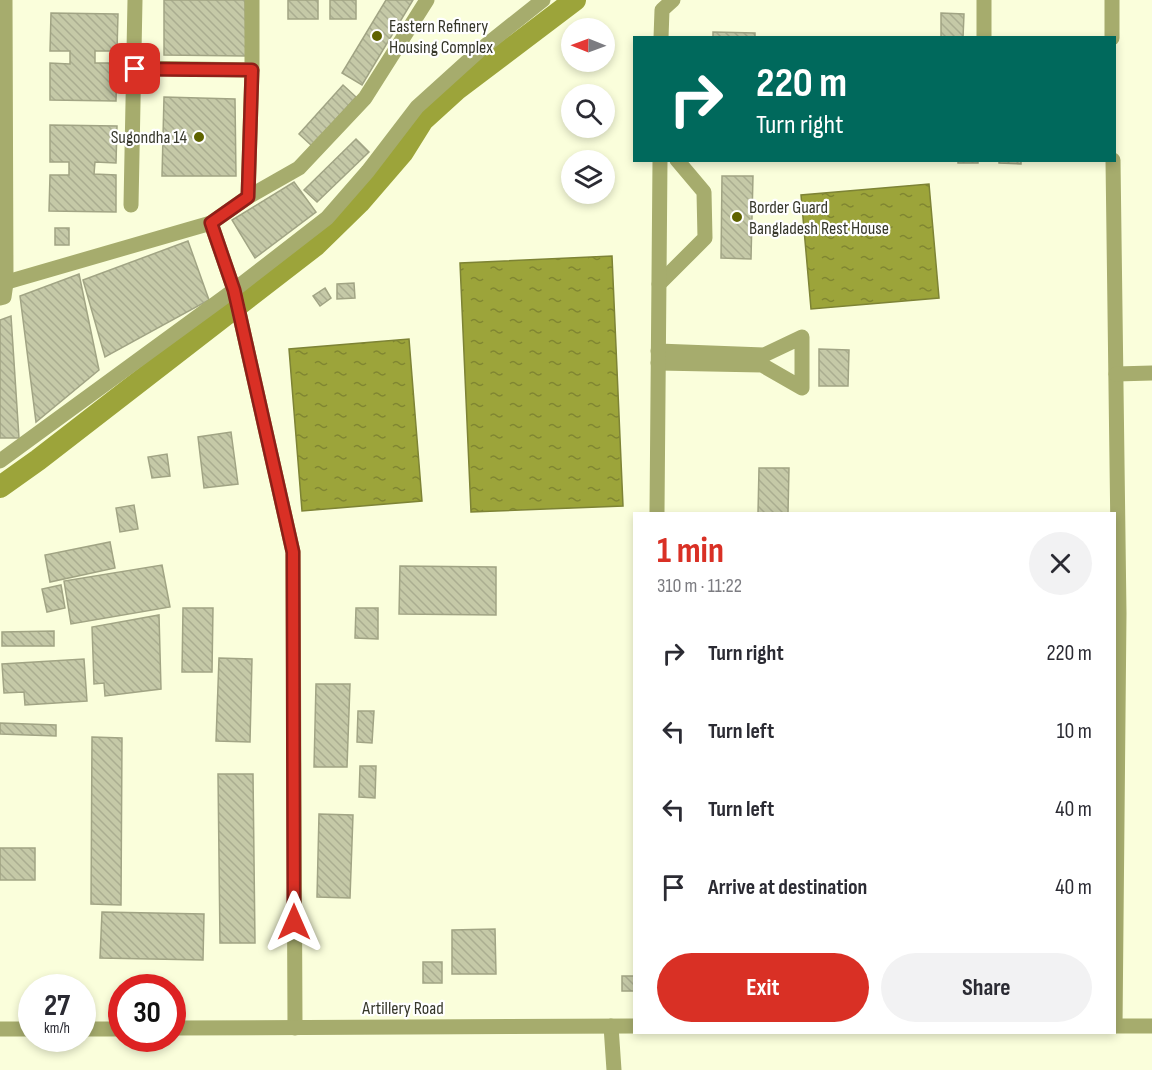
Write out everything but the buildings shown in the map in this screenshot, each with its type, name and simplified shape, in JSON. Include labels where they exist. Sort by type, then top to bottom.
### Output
[{"type":"street","points":[[0,298],[4,297],[5,0]]},
{"type":"street","points":[[131,205],[135,0]]},
{"type":"street","points":[[248,197],[252,0]]},
{"type":"street","points":[[3,284],[211,223],[248,197],[299,168],[365,98],[427,0]]},
{"type":"street","points":[[0,461],[234,291],[327,218],[368,171],[417,107],[480,50],[543,0]]},
{"type":"street","points":[[661,36],[662,10],[673,0]]},
{"type":"street","points":[[984,0],[984,36]]},
{"type":"street","points":[[1112,0],[1112,36]]},
{"type":"street","points":[[135,69],[252,70]]},
{"type":"street","points":[[657,512],[660,162]]},
{"type":"street","points":[[659,284],[705,238],[704,192],[679,162]]},
{"type":"street","points":[[1113,162],[1119,613],[1116,923]]},
{"type":"street","points":[[211,223],[234,291],[293,552],[294,1028]]},
{"type":"street","points":[[802,337],[802,388],[762,365],[658,357],[764,355],[802,337]]},
{"type":"street","points":[[1116,374],[1152,373]]},
{"type":"street","points":[[611,1026],[614,1070]]},
{"type":"street","name":"Artillery Road","points":[[186,1028],[633,1026]]},
{"type":"street","points":[[1116,1026],[1152,1026]]},
{"type":"street","points":[[0,1029],[18,1029]]},
{"type":"water","points":[[929,184],[939,298],[811,309],[801,195]]},
{"type":"water","points":[[612,256],[623,506],[471,512],[460,263]]},
{"type":"water","points":[[409,339],[422,501],[302,511],[289,349]]},
{"type":"waterway","points":[[0,487],[316,245],[359,203],[403,152],[423,120],[456,90],[575,0]]},
{"type":"place","name":"Eastern Refinery Housing Complex","points":[[377,36]]},
{"type":"place","name":"Sugondha 14","points":[[199,137]]},
{"type":"place","name":"Border Guard Bangladesh Rest House","points":[[737,217]]},
{"type":"route","points":[[135,69],[252,70],[248,197],[211,223],[234,290],[293,552],[294,922]]}]
